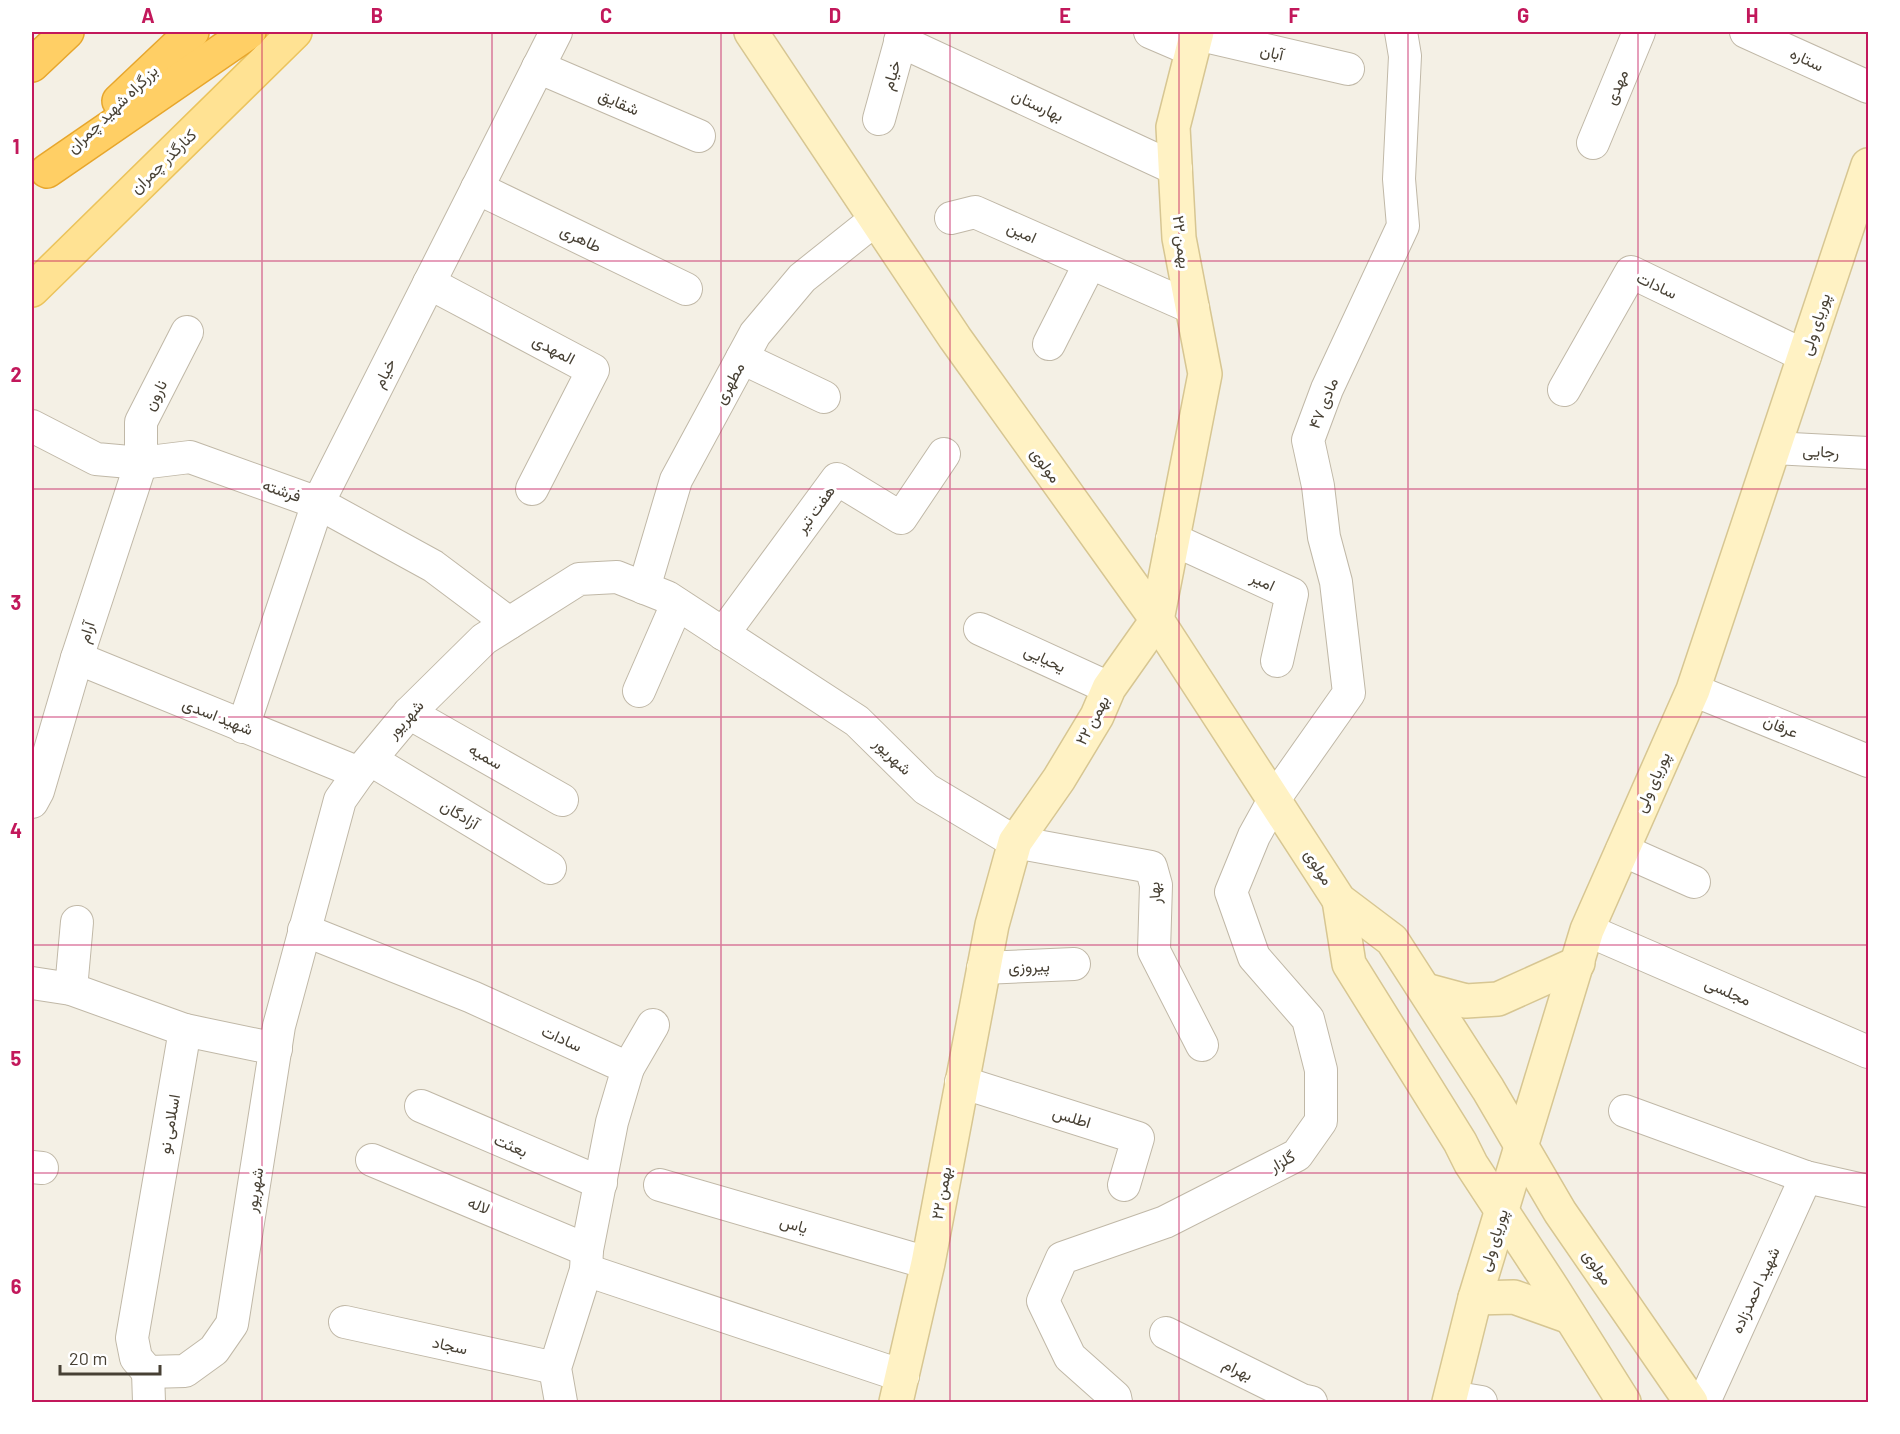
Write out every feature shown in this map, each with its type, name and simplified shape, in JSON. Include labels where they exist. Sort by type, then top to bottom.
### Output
[{"type":"highway","name":"بزرگراه شهید چمران","points":[[39,179],[192,32]]},
{"type":"highway","points":[[39,179],[249,32]]},
{"type":"main road","name":"کنارگذر چمران","points":[[32,290],[295,32]]},
{"type":"main road","name":"مولوی","points":[[750,32],[955,338],[1157,620],[1275,798],[1339,900],[1392,940],[1488,1089],[1560,1212],[1691,1402]]},
{"type":"main road","name":"۲۲ بهمن","points":[[899,1389],[928,1263],[992,925],[1015,842],[1059,779],[1097,716],[1109,688],[1157,620],[1206,374],[1179,238],[1173,126],[1195,39]]},
{"type":"main road","name":"پوریای ولی","points":[[1460,1400],[1475,1299],[1587,930],[1693,690],[1869,165]]},
{"type":"main road","name":"مولوی","points":[[1339,900],[1349,964],[1460,1142],[1471,1164],[1624,1402]]},
{"type":"main road","points":[[1425,990],[1466,1001],[1498,999],[1578,963]]},
{"type":"main road","points":[[1475,1299],[1514,1297],[1570,1317]]},
{"type":"street","name":"خیام","points":[[243,727],[318,502],[556,32]]},
{"type":"street","name":"آبان","points":[[1150,32],[1348,69]]},
{"type":"street","name":"مادی ۴۷","points":[[1275,798],[1349,693],[1336,582],[1324,537],[1318,486],[1308,440],[1327,389],[1403,226],[1399,179],[1405,56],[1401,32]]},
{"type":"street","name":"مهدی","points":[[1593,143],[1639,32]]},
{"type":"street","name":"ستاره","points":[[1746,32],[1869,87]]},
{"type":"street","name":"خیام","points":[[879,119],[902,36]]},
{"type":"street","name":"بهارستان","points":[[902,36],[1176,169]]},
{"type":"street","name":"شقایق","points":[[538,67],[699,136]]},
{"type":"street","name":"طاهری","points":[[477,188],[686,289]]},
{"type":"street","name":"امین","points":[[951,218],[975,212],[1193,308]]},
{"type":"street","name":"مطهری","points":[[644,588],[676,480],[755,334],[802,278],[876,219]]},
{"type":"street","points":[[1049,344],[1090,263]]},
{"type":"street","name":"سادات","points":[[1564,390],[1631,272],[1805,356]]},
{"type":"street","name":"المهدی","points":[[429,283],[593,370],[532,489]]},
{"type":"street","name":"نارون","points":[[141,463],[141,422],[187,332]]},
{"type":"street","points":[[742,358],[824,396]]},
{"type":"street","name":"فرشته","points":[[32,426],[96,459],[141,463],[190,458],[318,502],[434,566],[509,623]]},
{"type":"street","name":"رجایی","points":[[1774,448],[1869,453]]},
{"type":"street","name":"هفت تیر","points":[[723,634],[837,478],[901,518],[944,454]]},
{"type":"street","name":"آرام","points":[[32,802],[38,791],[77,658],[141,463]]},
{"type":"street","name":"امیر","points":[[1172,539],[1292,594],[1277,661]]},
{"type":"street","name":"شهریور","points":[[148,1372],[185,1371],[214,1350],[232,1324],[279,1026],[340,800],[409,713],[484,639],[579,579],[617,577],[667,597],[857,721],[926,789],[1015,842]]},
{"type":"street","points":[[639,691],[677,604]]},
{"type":"street","name":"یحیایی","points":[[980,629],[1109,688]]},
{"type":"street","name":"شهید اسدی","points":[[77,658],[243,727],[365,767]]},
{"type":"street","name":"عرفان","points":[[1693,690],[1869,761]]},
{"type":"street","name":"سمیه","points":[[409,713],[562,800]]},
{"type":"street","name":"آزادگان","points":[[365,767],[550,868]]},
{"type":"street","name":"گلزار","points":[[1116,1402],[1115,1397],[1070,1357],[1043,1301],[1062,1258],[1165,1222],[1297,1155],[1321,1121],[1321,1070],[1308,1019],[1254,957],[1231,892],[1254,836],[1275,798]]},
{"type":"street","name":"بهار","points":[[1015,842],[1151,867],[1156,885],[1154,951],[1203,1045]]},
{"type":"street","points":[[1622,850],[1694,882]]},
{"type":"street","points":[[71,989],[77,922]]},
{"type":"street","name":"سادات","points":[[304,930],[472,997],[628,1068]]},
{"type":"street","name":"مجلسی","points":[[1587,930],[1869,1052]]},
{"type":"street","name":"پیروزی","points":[[983,968],[1074,964]]},
{"type":"street","points":[[32,983],[71,989],[185,1030],[276,1049]]},
{"type":"street","points":[[561,1402],[555,1368],[586,1260],[612,1122],[628,1068],[653,1025]]},
{"type":"street","name":"اسلامی نو","points":[[148,1372],[136,1358],[132,1338],[185,1030]]},
{"type":"street","name":"اطلس","points":[[961,1082],[1138,1138],[1124,1185]]},
{"type":"street","name":"بعثت","points":[[421,1106],[601,1183]]},
{"type":"street","points":[[1625,1111],[1806,1178],[1869,1191]]},
{"type":"street","name":"لاله","points":[[372,1160],[586,1260]]},
{"type":"street","name":"شهید احمدزاده","points":[[1704,1402],[1806,1178]]},
{"type":"street","name":"یاس","points":[[660,1185],[928,1263]]},
{"type":"street","points":[[586,1260],[899,1389]]},
{"type":"street","name":"سجاد","points":[[345,1322],[555,1368]]},
{"type":"street","name":"بهرام","points":[[1166,1333],[1302,1400],[1311,1402]]},
{"type":"street","points":[[148,1372],[149,1402]]}]
